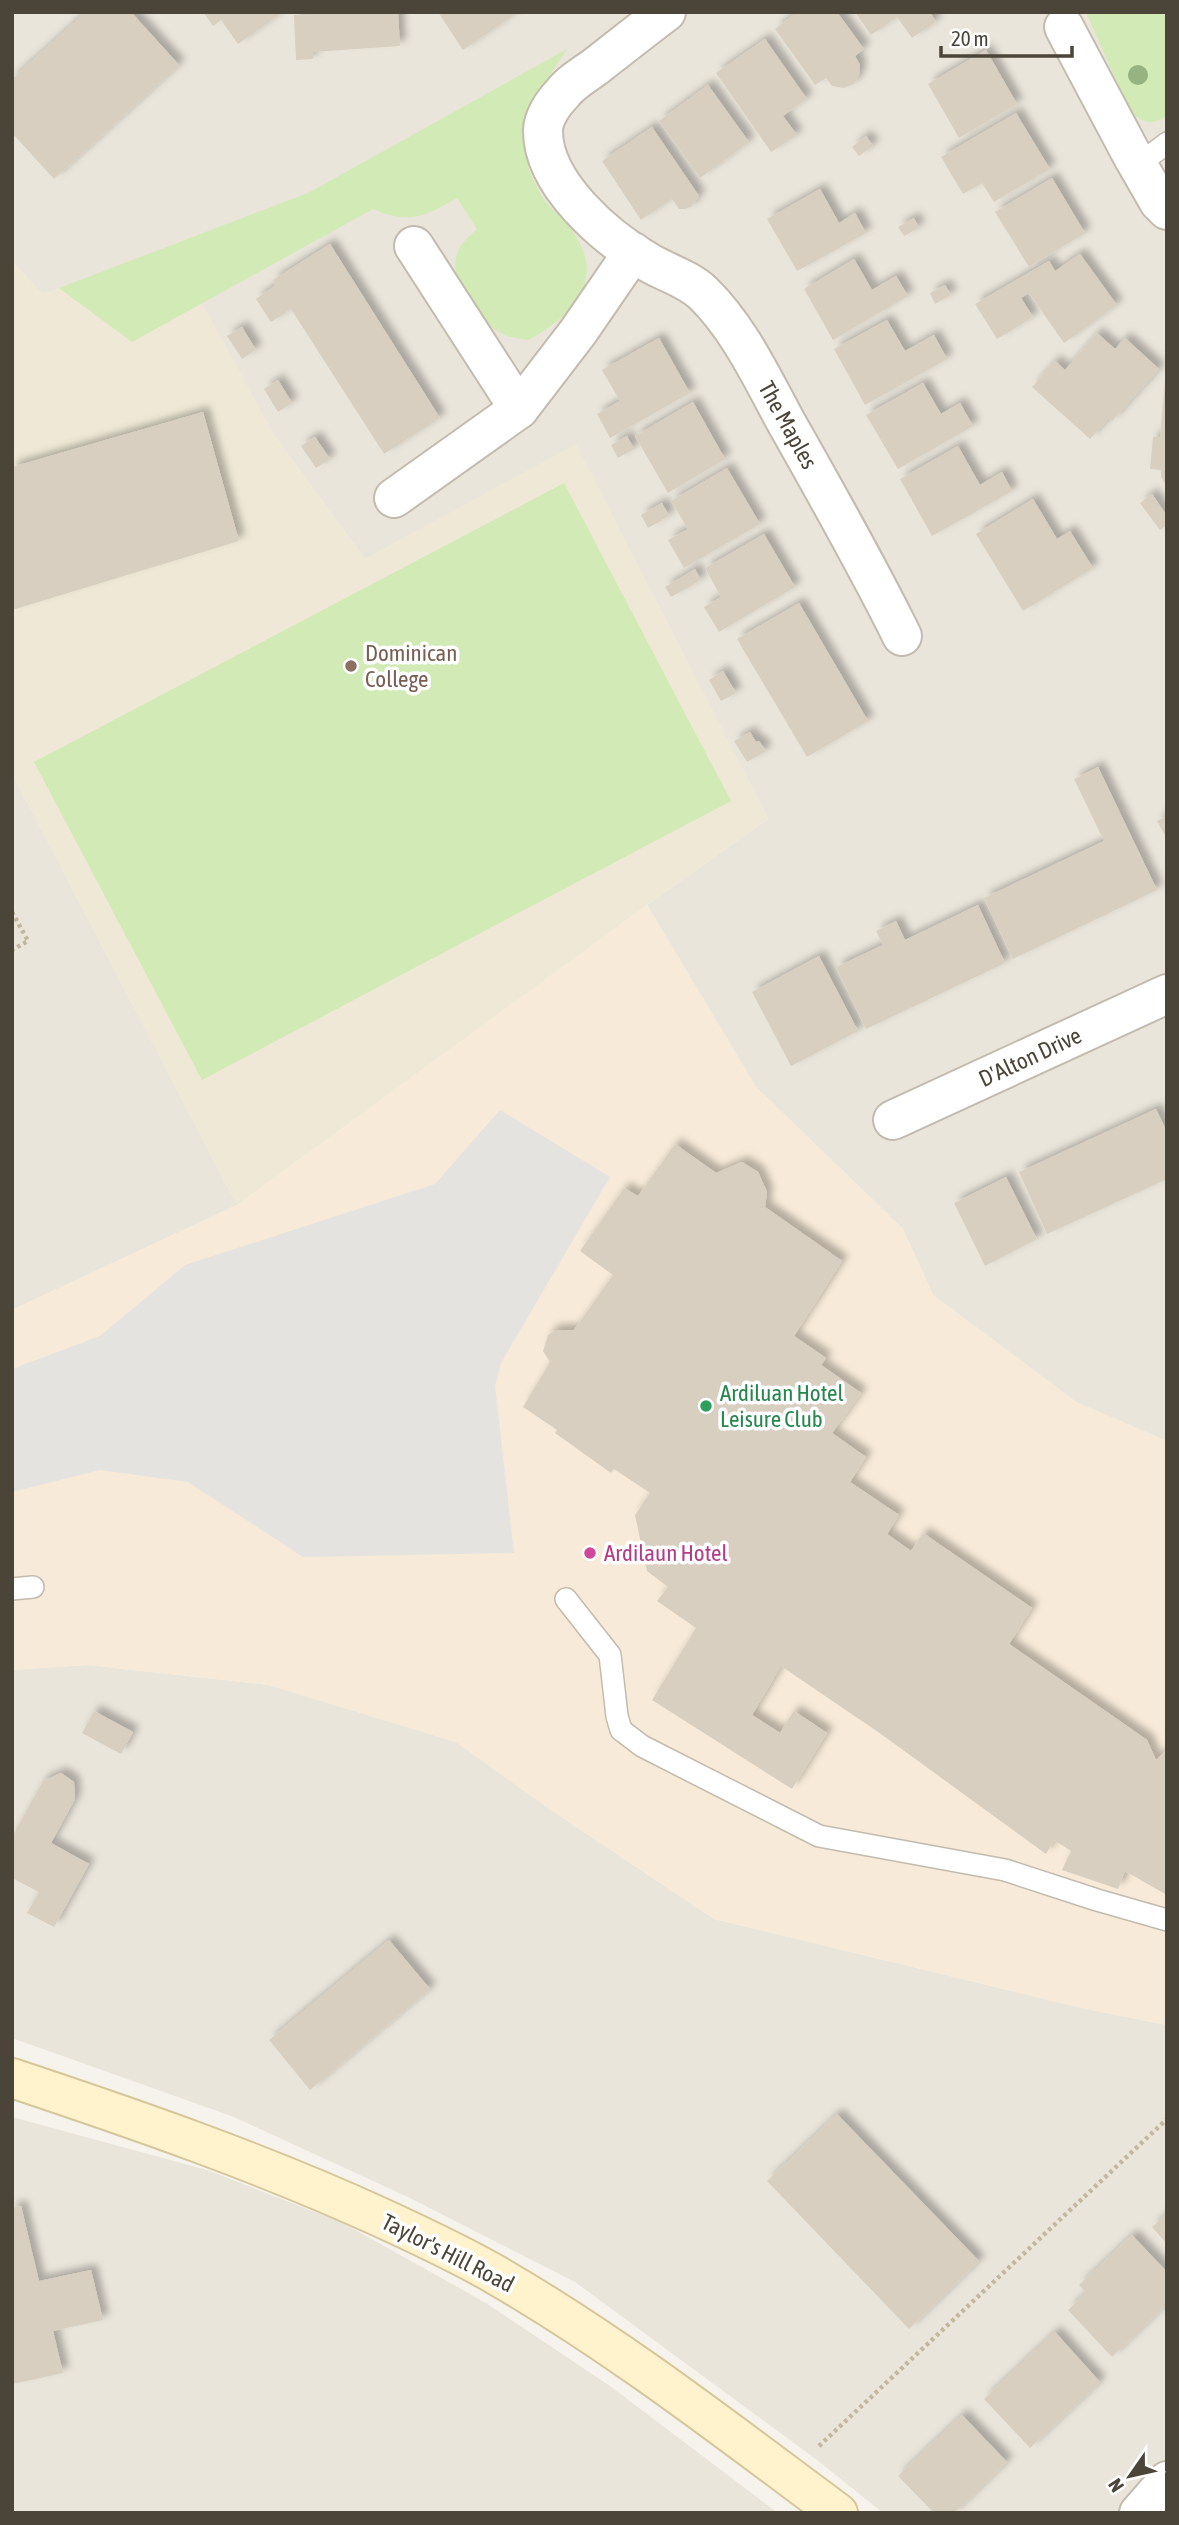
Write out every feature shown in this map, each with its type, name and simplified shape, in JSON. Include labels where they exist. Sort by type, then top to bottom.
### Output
[{"type":"main road","name":"Taylor's Hill Road","points":[[12,2078],[159,2127],[253,2163],[343,2200],[483,2268],[597,2337],[698,2407],[838,2513]]},
{"type":"street","name":"The Maples","points":[[666,12],[562,92],[543,127],[544,149],[554,174],[575,204],[650,264],[678,276],[702,292],[724,317],[750,357],[863,558],[902,636]]},
{"type":"street","points":[[1064,27],[1152,154],[1159,202],[1167,210]]},
{"type":"street","points":[[414,246],[519,409]]},
{"type":"street","points":[[394,498],[519,409],[578,332],[633,252]]},
{"type":"street","name":"D'Alton Drive","points":[[893,1120],[1167,994]]},
{"type":"street","points":[[1139,2513],[1167,2481]]},
{"type":"lane","points":[[566,1599],[610,1655],[621,1730],[642,1746],[819,1836],[1005,1870],[1167,1920]]},
{"type":"path","points":[[12,912],[28,941],[12,950]]},
{"type":"path","points":[[788,2475],[1167,2119]]},
{"type":"shaded area","points":[[12,12],[1167,12],[1167,1441],[1076,1402],[933,1295],[903,1229],[756,1087],[647,905],[768,819],[576,445],[365,559],[276,438],[132,342],[42,294],[12,261]]},
{"type":"shaded area","name":"Dominican College","points":[[12,261],[42,294],[59,288],[132,341],[202,303],[276,438],[365,559],[576,444],[768,819],[237,1205],[12,773]]},
{"type":"shaded area","points":[[12,773],[237,1205],[12,1310]]},
{"type":"shaded area","name":"Ardilaun Hotel","points":[[647,905],[756,1087],[903,1229],[933,1295],[1076,1402],[1167,1441],[1167,2025],[1086,2009],[714,1919],[551,1810],[456,1742],[269,1685],[87,1665],[12,1670],[12,1310],[237,1205]]},
{"type":"shaded area","points":[[500,1110],[610,1177],[501,1363],[495,1386],[514,1553],[303,1557],[188,1482],[100,1470],[12,1492],[12,1369],[100,1336],[185,1265],[435,1184]]},
{"type":"shaded area","points":[[87,1665],[269,1685],[456,1742],[551,1810],[714,1919],[1086,2009],[1167,2025],[1167,2513],[883,2513],[817,2460],[575,2282],[410,2198],[234,2117],[12,2038],[12,1670]]},
{"type":"shaded area","points":[[12,2117],[207,2170],[343,2223],[486,2303],[610,2386],[778,2513],[12,2513]]},
{"type":"green space","points":[[1086,12],[1167,12],[1167,116],[1148,122],[1130,112]]},
{"type":"green space","points":[[567,49],[532,107],[525,133],[525,147],[532,178],[540,193],[568,225],[580,244],[586,261],[586,277],[582,292],[573,305],[561,318],[529,340],[507,336],[496,330],[485,322],[466,300],[456,275],[456,262],[464,241],[477,229],[457,198],[436,210],[417,216],[397,217],[373,209],[132,342],[59,288],[308,193]]},
{"type":"green space","points":[[564,483],[731,801],[202,1080],[34,762]]},
{"type":"building","points":[[86,12],[131,12],[179,65],[54,179],[12,133],[12,79]]},
{"type":"building","points":[[203,12],[283,12],[238,44],[221,20],[213,26]]},
{"type":"building","points":[[312,12],[398,12],[400,46],[313,52],[313,59],[296,60],[294,15],[313,14]]},
{"type":"building","points":[[438,12],[518,12],[463,50]]},
{"type":"building","points":[[797,12],[837,12],[864,49],[855,56],[860,65],[854,84],[844,88],[832,86],[826,78],[815,85],[775,29]]},
{"type":"building","points":[[855,12],[930,12],[936,22],[912,38],[897,17],[871,35]]},
{"type":"building","points":[[765,39],[807,99],[783,116],[797,135],[771,152],[716,73]]},
{"type":"building","points":[[986,50],[1017,104],[959,138],[928,84]]},
{"type":"building","points":[[708,85],[749,142],[700,178],[659,121]]},
{"type":"building","points":[[1016,113],[1050,169],[994,202],[982,183],[963,194],[941,157]]},
{"type":"building","points":[[652,127],[699,196],[691,207],[685,209],[679,209],[672,199],[641,220],[602,161]]},
{"type":"building","points":[[866,136],[873,146],[859,156],[852,147]]},
{"type":"building","points":[[1052,178],[1085,233],[1029,267],[995,212]]},
{"type":"building","points":[[820,189],[839,223],[855,213],[866,233],[797,271],[767,219]]},
{"type":"building","points":[[914,218],[919,228],[904,236],[898,227]]},
{"type":"building","points":[[330,244],[440,418],[384,454],[291,309],[271,322],[256,299],[276,285],[273,280]]},
{"type":"building","points":[[1080,254],[1117,305],[1064,343],[1029,293],[1021,298],[1033,317],[997,339],[975,304],[1049,261],[1055,271]]},
{"type":"building","points":[[854,259],[872,290],[896,276],[908,296],[833,340],[804,289]]},
{"type":"building","points":[[945,285],[951,295],[935,304],[930,293]]},
{"type":"building","points":[[887,320],[905,351],[934,335],[947,359],[865,405],[834,349]]},
{"type":"building","points":[[242,327],[256,350],[242,359],[227,336]]},
{"type":"building","points":[[1097,333],[1115,349],[1125,338],[1159,369],[1112,421],[1109,418],[1090,439],[1032,387],[1055,361],[1065,370]]},
{"type":"building","points":[[659,338],[690,393],[610,438],[597,414],[620,401],[602,370]]},
{"type":"building","points":[[278,380],[292,403],[278,412],[264,389]]},
{"type":"building","points":[[1165,382],[1167,487],[1161,477],[1161,470],[1150,469],[1153,437],[1160,437]]},
{"type":"building","points":[[923,383],[941,414],[960,403],[973,426],[898,469],[866,415]]},
{"type":"building","points":[[693,402],[725,459],[668,493],[635,436]]},
{"type":"building","points":[[203,412],[239,541],[12,610],[12,467]]},
{"type":"building","points":[[627,436],[634,449],[618,458],[611,445]]},
{"type":"building","points":[[315,437],[330,459],[316,468],[301,446]]},
{"type":"building","points":[[958,446],[980,485],[1002,472],[1012,491],[932,536],[900,479]]},
{"type":"building","points":[[727,468],[760,524],[684,568],[668,540],[688,529],[671,501]]},
{"type":"building","points":[[1152,494],[1167,516],[1167,525],[1160,530],[1140,503]]},
{"type":"building","points":[[1033,499],[1057,539],[1070,531],[1093,568],[1023,611],[976,534]]},
{"type":"building","points":[[662,503],[669,516],[648,528],[641,515]]},
{"type":"building","points":[[764,534],[795,587],[719,632],[704,607],[721,597],[705,568]]},
{"type":"building","points":[[695,569],[701,580],[671,597],[665,587]]},
{"type":"building","points":[[799,603],[868,721],[807,757],[737,639]]},
{"type":"building","points":[[723,671],[736,693],[721,701],[709,680]]},
{"type":"building","points":[[750,732],[766,751],[747,762],[734,741]]},
{"type":"building","points":[[1098,767],[1157,890],[1013,959],[984,898],[1104,841],[1074,779]]},
{"type":"building","points":[[1167,816],[1167,839],[1157,821]]},
{"type":"building","points":[[978,905],[1005,963],[866,1029],[836,967],[883,945],[876,931],[896,921],[905,940]]},
{"type":"building","points":[[819,956],[858,1031],[791,1066],[752,992]]},
{"type":"building","points":[[1156,1109],[1167,1132],[1167,1179],[1047,1234],[1019,1172]]},
{"type":"building","points":[[675,1144],[716,1173],[742,1162],[758,1172],[767,1192],[765,1207],[842,1261],[794,1336],[826,1358],[821,1365],[861,1393],[832,1433],[866,1457],[850,1482],[899,1515],[887,1534],[911,1551],[923,1533],[1032,1608],[1009,1644],[1147,1740],[1156,1760],[1167,1750],[1167,1895],[1125,1871],[1118,1889],[1062,1870],[1071,1851],[1054,1840],[1046,1854],[881,1734],[781,1666],[752,1715],[780,1733],[794,1711],[827,1733],[792,1789],[652,1700],[696,1628],[657,1601],[668,1587],[647,1571],[635,1515],[650,1493],[614,1469],[611,1473],[523,1407],[550,1362],[543,1351],[548,1335],[555,1330],[574,1330],[613,1275],[580,1251],[624,1188],[638,1196]]},
{"type":"building","points":[[1006,1177],[1037,1239],[985,1266],[954,1203]]},
{"type":"building","points":[[94,1711],[133,1732],[121,1754],[82,1733]]},
{"type":"building","points":[[61,1773],[74,1782],[75,1799],[51,1843],[89,1864],[54,1927],[27,1913],[39,1892],[12,1878],[12,1837],[43,1781]]},
{"type":"building","points":[[389,1940],[430,1989],[310,2090],[269,2040]]},
{"type":"building","points":[[837,2114],[979,2261],[909,2329],[767,2181]]},
{"type":"building","points":[[21,2206],[39,2281],[91,2270],[103,2320],[53,2331],[63,2373],[12,2384],[12,2208]]},
{"type":"building","points":[[1167,2214],[1167,2244],[1152,2227]]},
{"type":"building","points":[[1132,2235],[1167,2272],[1167,2304],[1112,2357],[1068,2310],[1086,2293],[1079,2285]]},
{"type":"building","points":[[1055,2332],[1100,2382],[1030,2448],[984,2399]]},
{"type":"building","points":[[962,2415],[1007,2462],[954,2513],[934,2513],[898,2476]]},
{"type":"place","name":"Dominican College","points":[[351,666]]},
{"type":"place","name":"Ardiluan Hotel Leisure Club","points":[[706,1406]]},
{"type":"place","name":"Ardilaun Hotel","points":[[590,1553]]}]
